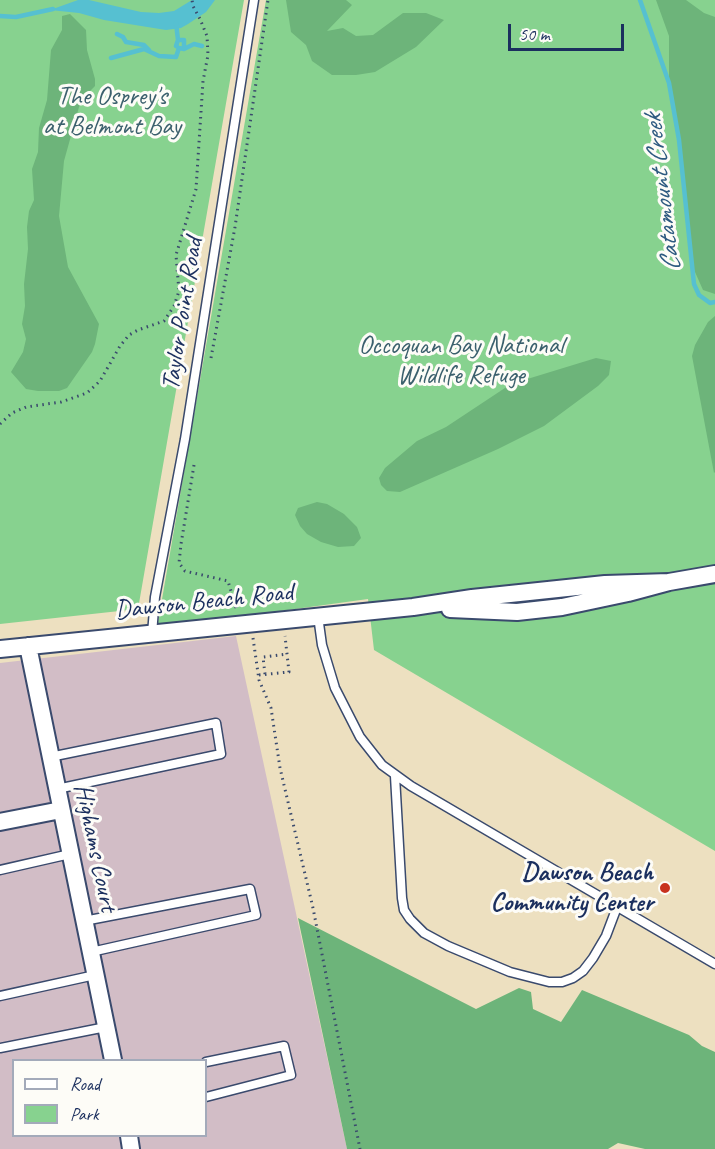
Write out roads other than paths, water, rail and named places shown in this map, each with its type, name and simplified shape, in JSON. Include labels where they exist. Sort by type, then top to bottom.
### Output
[{"type":"street","name":"Dawson Beach Road","points":[[0,649],[413,607],[526,611],[585,603],[669,582],[715,574]]},
{"type":"street","name":"Highams Court","points":[[27,646],[113,1059]]},
{"type":"street","points":[[0,822],[61,810]]},
{"type":"lane","name":"Taylor Point Road","points":[[152,634],[155,597],[185,439],[254,0]]},
{"type":"lane","points":[[318,615],[327,664],[345,708],[370,752],[395,776],[715,964]]},
{"type":"lane","points":[[50,757],[216,723],[221,754],[57,789]]},
{"type":"lane","points":[[395,776],[402,898],[410,919],[424,933],[448,946],[510,972],[549,982],[562,982],[584,971],[594,958],[606,936],[617,907]]},
{"type":"lane","points":[[0,870],[70,854]]},
{"type":"lane","points":[[84,921],[249,889],[256,915],[91,952]]},
{"type":"lane","points":[[0,996],[96,975]]},
{"type":"lane","points":[[0,1048],[106,1027]]},
{"type":"lane","points":[[207,1062],[284,1046],[291,1075],[207,1096]]},
{"type":"water","points":[[78,0],[89,0],[141,12],[159,13],[174,11],[192,0],[215,0],[206,12],[188,24],[181,28],[166,30],[104,20],[79,13],[50,10]]},
{"type":"waterway","name":"Catamount Creek","points":[[640,0],[669,83],[679,140],[694,284],[699,295],[710,303],[715,302]]},
{"type":"waterway","name":"Catamount Creek","points":[[0,16],[16,17],[53,9]]},
{"type":"waterway","points":[[111,58],[144,49],[159,56],[176,57],[179,48],[176,46],[178,40],[176,23]]},
{"type":"waterway","points":[[117,34],[126,42],[144,45],[149,50]]},
{"type":"waterway","points":[[178,40],[184,40],[184,49]]},
{"type":"waterway","points":[[179,48],[184,49],[194,44],[202,46]]},
{"type":"place","name":"Dawson Beach Community Center","points":[[665,888]]},
{"type":"park label","name":"The Osprey's at Belmont Bay","points":[[112,112]]},
{"type":"park label","name":"Occoquan Bay National Wildlife Refuge","points":[[461,361]]}]
